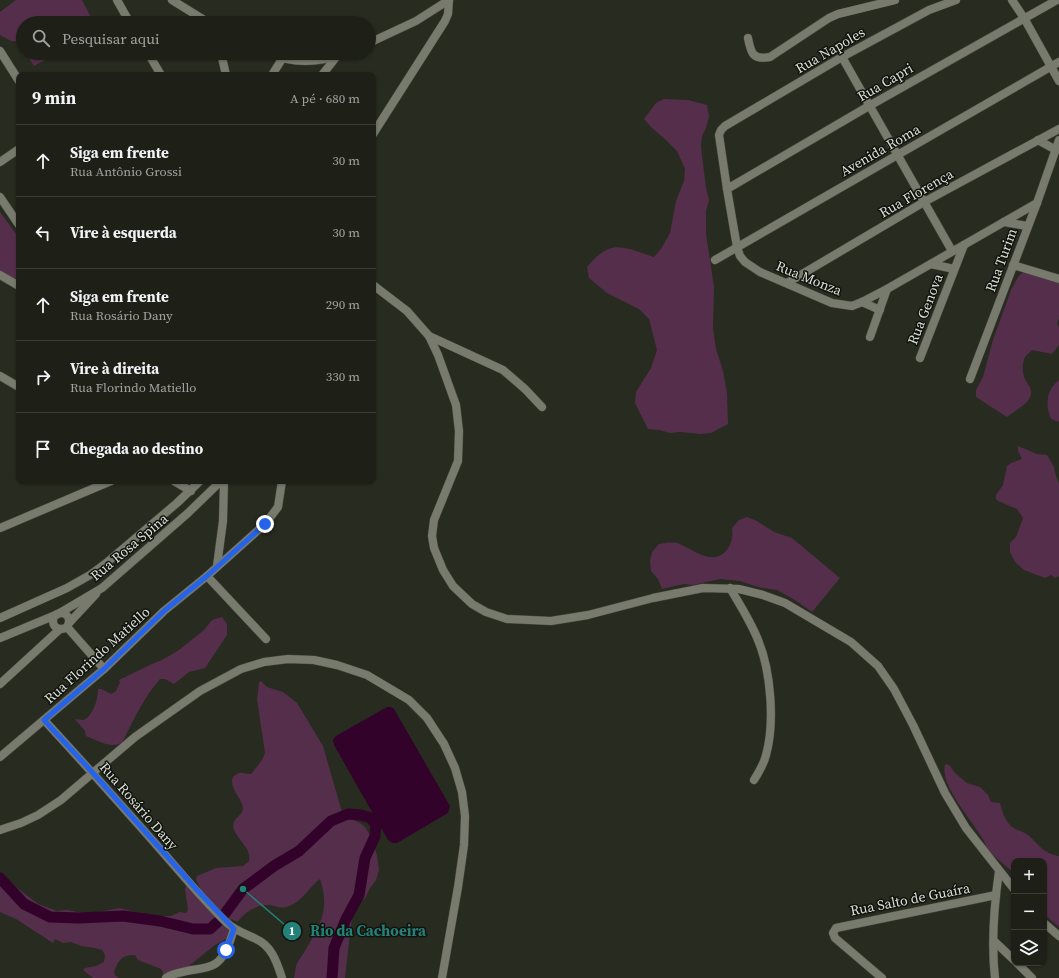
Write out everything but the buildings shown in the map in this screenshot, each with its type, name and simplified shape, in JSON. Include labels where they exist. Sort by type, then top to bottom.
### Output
[{"type":"street","points":[[117,0],[126,16]]},
{"type":"street","points":[[172,0],[198,16]]},
{"type":"street","points":[[376,40],[416,21],[449,0]]},
{"type":"street","points":[[376,129],[445,21],[448,14],[449,0]]},
{"type":"street","points":[[748,38],[750,49],[756,56],[760,58],[770,57],[829,18],[838,14],[895,0]]},
{"type":"street","name":"Rua Napoles","points":[[721,130],[725,126],[842,57],[929,10],[956,0]]},
{"type":"street","points":[[1012,0],[1024,18],[1059,81]]},
{"type":"street","name":"Rua Capri","points":[[727,189],[869,106],[1057,0]]},
{"type":"street","points":[[0,52],[16,76]]},
{"type":"street","points":[[842,57],[952,251]]},
{"type":"street","points":[[152,60],[159,72]]},
{"type":"street","points":[[223,60],[225,72]]},
{"type":"street","points":[[274,72],[281,60]]},
{"type":"street","points":[[288,60],[315,60]]},
{"type":"street","points":[[325,72],[335,60]]},
{"type":"street","name":"Avenida Roma","points":[[715,260],[1059,62]]},
{"type":"street","name":"Rua Florença","points":[[787,283],[924,202],[1059,129]]},
{"type":"street","name":"Rua Monza","points":[[721,130],[719,135],[727,189],[737,247],[740,256],[751,267],[760,272],[832,303],[852,306],[862,302],[932,264],[1037,203]]},
{"type":"street","points":[[1038,140],[1056,150]]},
{"type":"street","name":"Rua Turim","points":[[970,379],[1037,203],[1059,140]]},
{"type":"street","points":[[0,162],[16,151]]},
{"type":"street","points":[[0,197],[16,221]]},
{"type":"street","points":[[1004,222],[1028,226]]},
{"type":"street","name":"Rua Genova","points":[[920,358],[964,245]]},
{"type":"street","name":"Rua Genova","points":[[932,264],[954,269]]},
{"type":"street","points":[[1013,265],[1059,279]]},
{"type":"street","points":[[0,275],[16,284]]},
{"type":"street","points":[[376,287],[407,311],[429,336],[438,355],[456,405],[459,432],[458,461],[434,520],[432,536],[434,548],[443,570],[453,586],[472,604],[486,612],[507,619],[551,621],[588,615],[653,598],[703,588],[730,588],[762,594],[785,603],[851,642],[878,666],[894,689],[913,725],[945,793],[966,828],[1011,885]]},
{"type":"street","points":[[870,337],[887,289]]},
{"type":"street","points":[[862,302],[880,310]]},
{"type":"street","points":[[429,336],[503,370],[525,389],[542,407]]},
{"type":"street","points":[[0,376],[16,386]]},
{"type":"street","points":[[0,519],[3,527],[103,484]]},
{"type":"street","points":[[179,484],[191,491]]},
{"type":"street","points":[[0,618],[67,588],[90,575],[105,564],[197,484]]},
{"type":"street","name":"Rua Rosa Spina","points":[[0,638],[58,614],[102,588],[219,484]]},
{"type":"street","points":[[217,566],[223,521],[222,484]]},
{"type":"street","name":"Rua Florindo Matiello","points":[[0,757],[104,669],[164,611],[207,576],[265,524],[274,514],[280,501],[282,484]]},
{"type":"street","points":[[207,576],[266,638]]},
{"type":"street","points":[[0,684],[65,626],[102,588]]},
{"type":"street","points":[[730,588],[758,640],[765,661],[770,684],[769,744],[766,757],[754,780]]},
{"type":"street","points":[[62,613],[66,615],[69,618],[65,626],[56,627],[53,620],[55,616],[62,613]]},
{"type":"street","points":[[65,626],[104,669]]},
{"type":"street","points":[[0,830],[38,815],[61,800],[135,737],[200,691],[241,669],[264,662],[288,658],[314,660],[337,665],[367,675],[409,700],[427,718],[444,744],[455,768],[462,792],[465,816],[464,845],[442,978]]},
{"type":"street","name":"Rua Rosário Dany","points":[[44,720],[214,909],[234,929]]},
{"type":"street","points":[[995,978],[993,955],[996,895],[999,871]]},
{"type":"street","name":"Rua Salto de Guaíra","points":[[882,978],[837,940],[833,933],[834,929],[839,926],[908,914],[996,895]]},
{"type":"street","points":[[1047,926],[1059,936]]},
{"type":"street","points":[[166,978],[174,974],[215,964],[223,956],[230,942],[234,929],[258,939],[267,946],[274,955],[282,978]]},
{"type":"street","points":[[994,941],[1011,957]]},
{"type":"street","points":[[1020,966],[1032,978]]},
{"type":"shaded area","points":[[16,0],[82,0],[90,16],[16,16],[16,41],[11,41],[0,35],[0,12]]},
{"type":"shaded area","points":[[30,60],[45,60],[34,66]]},
{"type":"shaded area","points":[[664,99],[688,100],[707,105],[709,116],[702,136],[701,147],[709,200],[706,211],[706,234],[714,287],[713,328],[716,349],[723,371],[727,393],[728,424],[711,433],[670,433],[648,429],[635,403],[636,392],[651,368],[657,350],[649,319],[639,309],[607,293],[589,278],[587,267],[595,258],[610,248],[625,248],[654,257],[661,249],[670,233],[676,201],[684,181],[685,169],[677,151],[644,119],[656,103]]},
{"type":"shaded area","points":[[0,212],[16,234],[16,282],[0,273]]},
{"type":"shaded area","points":[[1027,272],[1059,278],[1059,318],[1057,324],[1059,327],[1059,345],[1052,354],[1032,350],[1025,357],[1023,374],[1030,388],[1031,396],[1024,404],[1007,417],[976,397],[976,390],[983,377],[993,340],[1011,290],[1018,277],[1022,273]]},
{"type":"shaded area","points":[[1059,380],[1059,422],[1051,419],[1047,403],[1051,388]]},
{"type":"shaded area","points":[[1018,446],[1037,454],[1047,455],[1054,467],[1059,483],[1059,576],[1055,578],[1051,575],[1045,578],[1024,570],[1015,562],[1010,552],[1010,543],[1016,537],[1023,518],[1017,509],[998,501],[996,499],[996,495],[1003,485],[1007,466],[1022,459],[1018,451]]},
{"type":"shaded area","points":[[747,517],[757,521],[774,532],[792,538],[840,578],[812,612],[777,590],[758,587],[740,581],[720,579],[693,585],[684,584],[662,589],[658,579],[651,571],[650,561],[652,552],[659,544],[677,543],[702,555],[714,557],[726,551],[731,543],[732,528],[739,520]]},
{"type":"shaded area","points":[[222,617],[227,624],[227,635],[205,668],[189,672],[174,684],[165,679],[160,679],[135,716],[123,741],[119,744],[110,745],[86,736],[85,731],[75,719],[84,720],[90,715],[96,702],[98,689],[111,694],[116,691],[120,682],[119,680],[162,660],[179,650],[204,630],[212,620]]},
{"type":"shaded area","points":[[261,681],[267,687],[283,692],[297,703],[323,746],[342,812],[345,816],[365,827],[370,835],[377,855],[379,870],[376,880],[365,898],[353,908],[345,978],[294,978],[297,964],[320,924],[324,908],[324,899],[320,879],[302,898],[294,904],[283,908],[270,905],[259,906],[247,912],[238,922],[231,919],[233,930],[231,936],[215,945],[190,965],[184,973],[162,978],[163,972],[161,969],[138,960],[135,955],[124,957],[119,961],[114,972],[119,978],[93,978],[83,970],[104,962],[105,955],[102,950],[81,946],[71,942],[63,943],[55,939],[53,943],[16,919],[0,912],[0,881],[16,887],[38,904],[57,911],[67,910],[88,914],[120,908],[138,913],[161,916],[171,916],[180,912],[186,913],[188,910],[185,889],[186,886],[203,893],[196,880],[197,876],[216,868],[243,866],[249,861],[246,847],[234,831],[233,823],[243,808],[232,785],[232,780],[234,776],[239,773],[251,774],[262,760],[265,753],[257,699],[259,682]]},
{"type":"shaded area","points":[[387,707],[394,709],[450,806],[448,813],[397,843],[392,843],[388,840],[334,745],[333,740],[336,736]]},
{"type":"shaded area","points":[[947,764],[950,766],[955,773],[967,783],[980,787],[988,795],[991,802],[1000,803],[1004,816],[1011,826],[1028,835],[1045,851],[1059,856],[1059,927],[1047,917],[1047,858],[1011,858],[1011,870],[980,844],[986,845],[953,795],[945,774],[945,765]]},
{"type":"waterway","points":[[0,878],[24,904],[50,917],[79,918],[123,916],[160,921],[193,929],[210,929],[221,919],[243,889],[274,866],[299,851],[331,821],[348,814],[361,815],[371,818],[376,825],[375,836],[365,858],[359,895],[346,919],[334,948],[332,978]]},
{"type":"place","name":"Rio da Cachoeira","points":[[243,889]]},
{"type":"route","points":[[226,950],[234,929],[44,720],[104,669],[164,611],[207,576],[265,524]]}]
